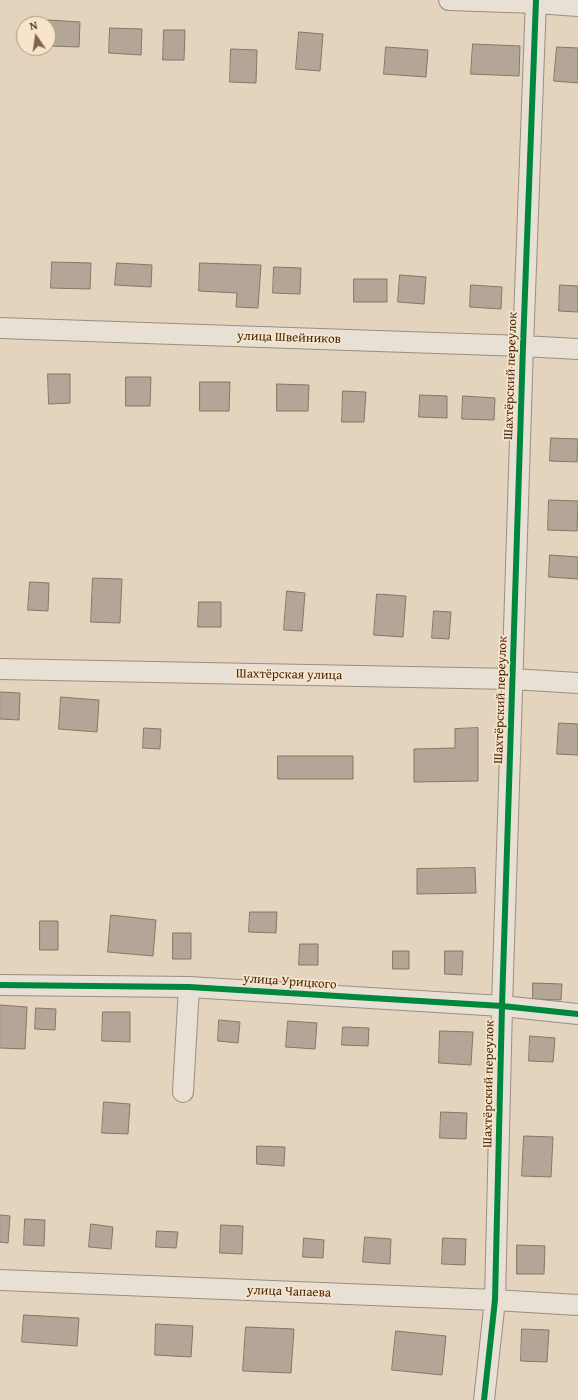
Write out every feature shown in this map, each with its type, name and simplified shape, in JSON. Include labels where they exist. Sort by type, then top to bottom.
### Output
[{"type":"street","points":[[449,0],[536,1],[578,6]]},
{"type":"street","name":"Шахтёрский переулок","points":[[484,1400],[495,1300],[502,1006],[523,346],[536,1]]},
{"type":"street","name":"улица Швейников","points":[[0,328],[578,349]]},
{"type":"street","name":"Шахтёрская улица","points":[[0,669],[513,679],[578,684]]},
{"type":"street","name":"улица Урицкого","points":[[0,985],[188,987],[502,1006],[578,1014]]},
{"type":"street","points":[[183,1092],[188,987]]},
{"type":"street","name":"улица Чапаева","points":[[0,1280],[495,1300],[578,1305]]},
{"type":"building","points":[[56,20],[80,22],[79,47],[56,46]]},
{"type":"building","points":[[110,28],[142,29],[141,55],[109,53]]},
{"type":"building","points":[[164,30],[185,30],[184,60],[163,60]]},
{"type":"building","points":[[299,32],[323,34],[320,71],[296,69]]},
{"type":"building","points":[[473,44],[520,46],[519,76],[471,74]]},
{"type":"building","points":[[386,47],[428,50],[426,77],[384,74]]},
{"type":"building","points":[[557,47],[578,48],[578,83],[554,81]]},
{"type":"building","points":[[231,49],[257,50],[256,83],[230,82]]},
{"type":"building","points":[[52,262],[91,263],[90,289],[51,288]]},
{"type":"building","points":[[117,263],[152,265],[151,287],[115,285]]},
{"type":"building","points":[[200,263],[261,265],[258,308],[236,307],[237,293],[199,291]]},
{"type":"building","points":[[274,267],[301,268],[300,294],[273,293]]},
{"type":"building","points":[[400,275],[426,277],[424,304],[398,302]]},
{"type":"building","points":[[354,279],[387,279],[387,302],[354,302]]},
{"type":"building","points":[[471,285],[502,287],[501,309],[470,307]]},
{"type":"building","points":[[560,285],[578,286],[578,312],[559,311]]},
{"type":"building","points":[[48,374],[70,374],[70,403],[49,404]]},
{"type":"building","points":[[126,377],[151,377],[150,406],[126,406]]},
{"type":"building","points":[[200,382],[230,382],[229,411],[200,411]]},
{"type":"building","points":[[277,384],[309,385],[308,411],[277,411]]},
{"type":"building","points":[[343,391],[366,392],[364,422],[342,422]]},
{"type":"building","points":[[420,395],[447,396],[447,418],[419,417]]},
{"type":"building","points":[[463,396],[495,398],[494,420],[462,419]]},
{"type":"building","points":[[551,438],[578,439],[577,462],[550,461]]},
{"type":"building","points":[[549,500],[578,501],[577,531],[548,530]]},
{"type":"building","points":[[550,555],[578,557],[578,579],[549,577]]},
{"type":"building","points":[[93,578],[122,579],[120,623],[91,622]]},
{"type":"building","points":[[30,582],[49,583],[48,611],[28,610]]},
{"type":"building","points":[[287,591],[305,593],[302,631],[284,630]]},
{"type":"building","points":[[377,594],[406,596],[403,637],[374,635]]},
{"type":"building","points":[[199,602],[221,602],[221,627],[198,627]]},
{"type":"building","points":[[434,611],[451,612],[449,639],[432,638]]},
{"type":"building","points":[[0,692],[20,693],[19,720],[0,719]]},
{"type":"building","points":[[61,697],[99,700],[97,732],[59,729]]},
{"type":"building","points":[[559,723],[578,724],[578,755],[557,754]]},
{"type":"building","points":[[144,728],[161,729],[160,749],[143,748]]},
{"type":"building","points":[[478,728],[478,781],[414,782],[414,749],[455,748],[455,729]]},
{"type":"building","points":[[278,756],[353,756],[353,779],[278,779]]},
{"type":"building","points":[[475,868],[476,893],[417,894],[417,869]]},
{"type":"building","points":[[250,912],[277,912],[276,933],[249,932]]},
{"type":"building","points":[[111,915],[156,920],[153,956],[108,952]]},
{"type":"building","points":[[40,921],[58,921],[58,950],[40,950]]},
{"type":"building","points":[[173,933],[191,933],[191,959],[173,959]]},
{"type":"building","points":[[300,944],[318,944],[318,965],[299,965]]},
{"type":"building","points":[[393,951],[409,951],[409,969],[393,969]]},
{"type":"building","points":[[445,951],[463,951],[462,975],[445,974]]},
{"type":"building","points":[[533,983],[562,984],[561,1000],[533,999]]},
{"type":"building","points":[[0,1005],[27,1007],[25,1049],[0,1048]]},
{"type":"building","points":[[36,1008],[56,1009],[55,1030],[35,1029]]},
{"type":"building","points":[[103,1012],[130,1012],[130,1042],[102,1041]]},
{"type":"building","points":[[219,1020],[240,1022],[238,1043],[218,1041]]},
{"type":"building","points":[[288,1021],[317,1023],[315,1049],[286,1047]]},
{"type":"building","points":[[343,1027],[369,1028],[368,1046],[342,1045]]},
{"type":"building","points":[[440,1031],[473,1032],[471,1065],[439,1063]]},
{"type":"building","points":[[530,1036],[555,1038],[553,1062],[529,1061]]},
{"type":"building","points":[[104,1102],[130,1104],[128,1134],[102,1133]]},
{"type":"building","points":[[441,1112],[467,1113],[466,1139],[440,1138]]},
{"type":"building","points":[[524,1136],[553,1137],[551,1177],[522,1176]]},
{"type":"building","points":[[257,1146],[285,1147],[284,1166],[257,1164]]},
{"type":"building","points":[[0,1215],[10,1216],[8,1243],[0,1242]]},
{"type":"building","points":[[25,1219],[45,1220],[44,1246],[24,1245]]},
{"type":"building","points":[[91,1224],[113,1227],[111,1249],[89,1247]]},
{"type":"building","points":[[221,1225],[243,1226],[242,1254],[220,1253]]},
{"type":"building","points":[[157,1231],[178,1232],[176,1248],[156,1247]]},
{"type":"building","points":[[365,1237],[391,1239],[390,1264],[363,1262]]},
{"type":"building","points":[[304,1238],[324,1240],[323,1258],[303,1257]]},
{"type":"building","points":[[443,1238],[466,1239],[465,1265],[442,1264]]},
{"type":"building","points":[[517,1245],[545,1246],[544,1274],[517,1274]]},
{"type":"building","points":[[24,1315],[79,1318],[77,1346],[22,1342]]},
{"type":"building","points":[[156,1324],[193,1326],[191,1357],[155,1355]]},
{"type":"building","points":[[246,1327],[294,1329],[291,1373],[243,1371]]},
{"type":"building","points":[[522,1329],[549,1330],[547,1362],[521,1361]]},
{"type":"building","points":[[396,1331],[446,1336],[442,1375],[392,1370]]},
{"type":"cycle path","points":[[484,1400],[495,1300],[502,1006],[523,346],[536,0]]},
{"type":"cycle path","points":[[0,985],[189,987],[502,1006],[578,1014]]}]
